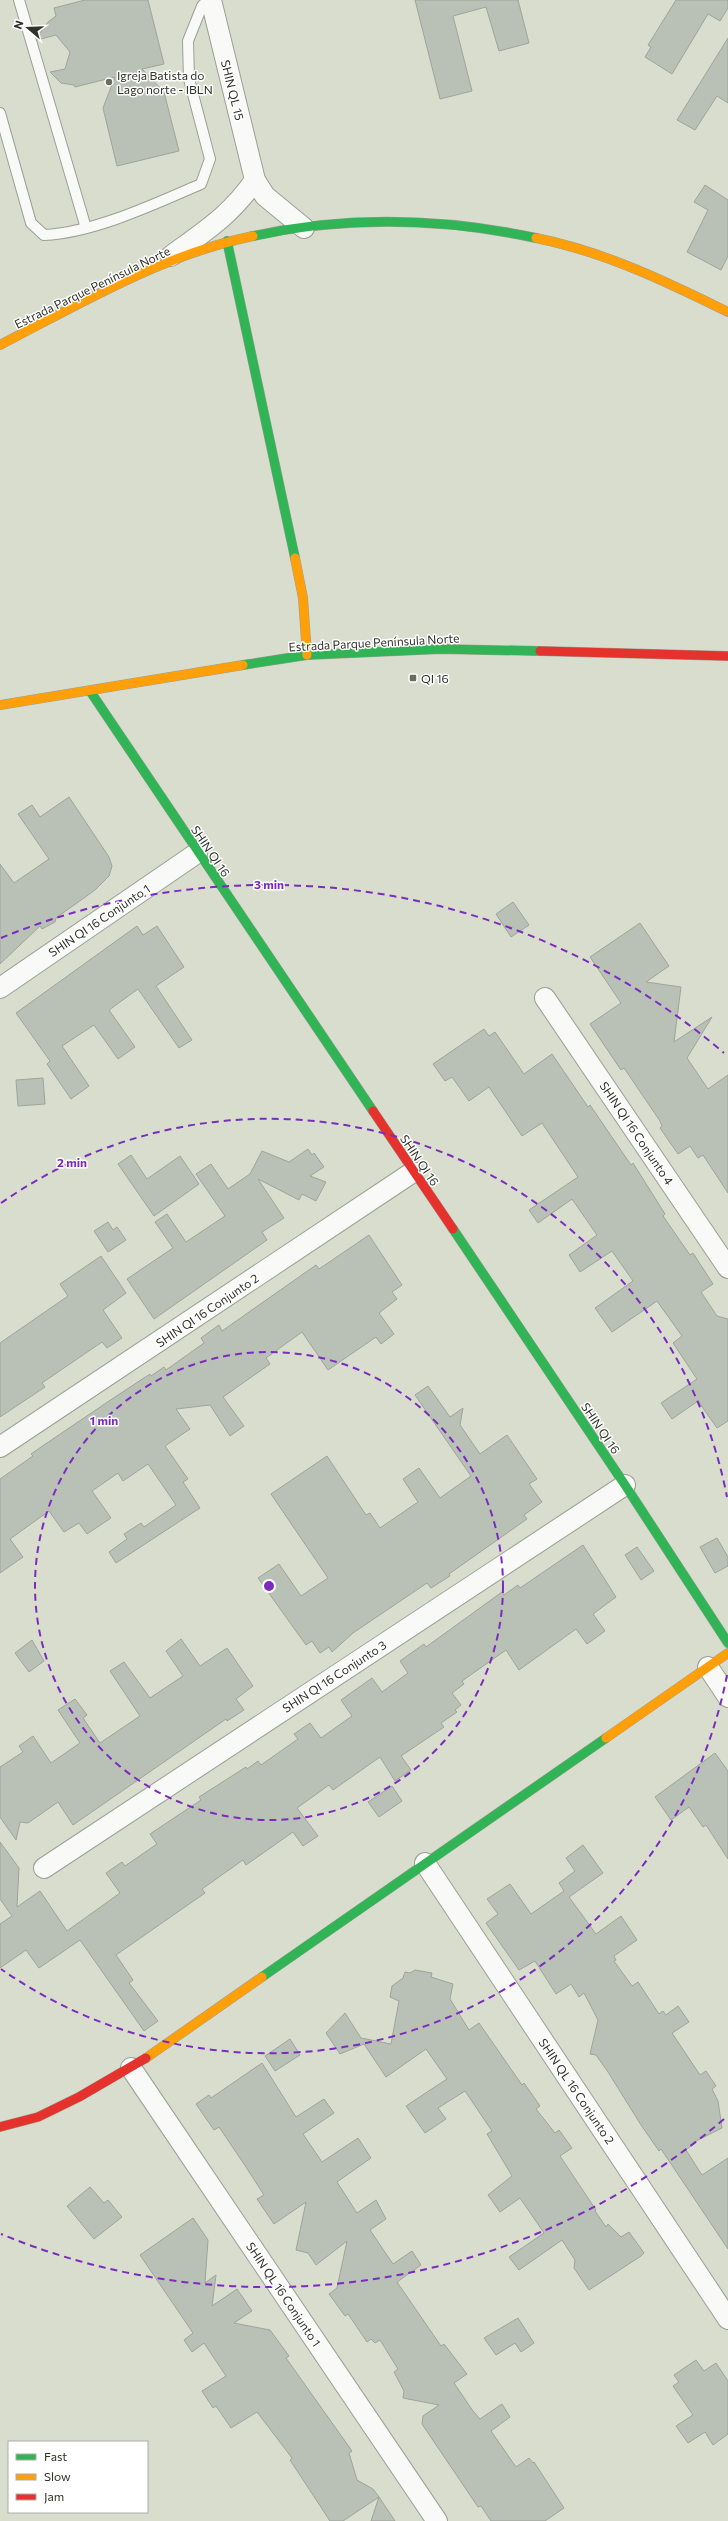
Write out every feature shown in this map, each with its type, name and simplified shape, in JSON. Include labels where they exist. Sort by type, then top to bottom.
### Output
[{"type":"street","name":"SHIN QL 15","points":[[209,0],[255,180],[265,196],[304,228]]},
{"type":"street","points":[[159,265],[227,215],[255,180]]},
{"type":"street","name":"Estrada Parque Península Norte","points":[[0,345],[159,265],[227,241],[304,228],[367,222],[431,222],[492,229],[538,238],[598,254],[637,268],[728,312]]},
{"type":"street","points":[[227,241],[303,598],[307,655]]},
{"type":"street","name":"Estrada Parque Península Norte","points":[[0,705],[307,655],[441,649],[728,656]]},
{"type":"street","name":"SHIN QI 16","points":[[90,691],[624,1485],[728,1643]]},
{"type":"street","name":"SHIN QI 16 Conjunto 1","points":[[0,988],[197,852]]},
{"type":"street","name":"SHIN QI 16 Conjunto 4","points":[[545,998],[728,1268]]},
{"type":"street","name":"SHIN QI 16 Conjunto 2","points":[[0,1447],[413,1172]]},
{"type":"street","name":"SHIN QI 16 Conjunto 3","points":[[44,1868],[624,1485]]},
{"type":"street","points":[[0,2127],[38,2117],[79,2097],[130,2068],[728,1653]]},
{"type":"street","points":[[708,1667],[728,1697]]},
{"type":"street","name":"SHIN QL 16 Conjunto 2","points":[[425,1863],[728,2320]]},
{"type":"street","name":"SHIN QL 16 Conjunto 1","points":[[130,2068],[437,2521]]},
{"type":"lane","points":[[18,0],[86,228]]},
{"type":"lane","points":[[0,113],[31,223],[44,235],[60,234],[86,228],[201,184],[210,160],[189,79],[188,41],[202,6],[209,0]]},
{"type":"building","points":[[85,0],[148,0],[164,64],[142,69],[164,92],[179,151],[117,166],[103,108],[115,77],[75,87],[74,85],[61,83],[50,72],[65,69],[70,52],[56,35],[37,40],[37,37],[48,22],[56,16],[54,8]]},
{"type":"building","points":[[415,0],[518,0],[529,43],[499,51],[486,7],[453,16],[472,91],[440,99]]},
{"type":"building","points":[[676,0],[728,0],[728,8],[720,21],[708,14],[672,74],[645,57],[651,47],[648,45]]},
{"type":"building","points":[[728,38],[728,103],[717,96],[695,130],[677,120]]},
{"type":"building","points":[[705,185],[728,200],[728,256],[721,270],[687,252],[708,210],[694,202]]},
{"type":"building","points":[[69,797],[109,857],[112,866],[109,876],[95,890],[56,918],[55,922],[42,929],[40,926],[0,964],[0,864],[14,883],[49,859],[18,814],[32,805],[40,817]]},
{"type":"building","points":[[513,902],[529,925],[511,937],[496,914]]},
{"type":"building","points":[[640,923],[669,966],[646,982],[681,987],[674,1042],[712,1017],[687,1058],[708,1089],[728,1075],[728,1193],[703,1155],[698,1158],[690,1146],[678,1154],[660,1128],[662,1126],[660,1121],[624,1068],[621,1070],[590,1024],[621,1003],[590,957]]},
{"type":"building","points":[[137,926],[143,935],[157,926],[184,967],[156,986],[192,1040],[179,1048],[138,989],[109,1010],[135,1047],[118,1059],[94,1025],[62,1046],[89,1086],[71,1099],[47,1064],[50,1061],[16,1013]]},
{"type":"building","points":[[484,1029],[489,1036],[495,1032],[524,1074],[552,1054],[588,1107],[590,1105],[631,1165],[633,1163],[665,1214],[663,1216],[690,1255],[693,1253],[713,1284],[701,1292],[717,1316],[728,1319],[728,1421],[717,1428],[698,1401],[672,1419],[661,1403],[697,1379],[673,1343],[682,1336],[657,1301],[612,1332],[595,1308],[633,1281],[612,1251],[580,1272],[569,1255],[597,1235],[572,1199],[538,1223],[529,1210],[578,1177],[542,1123],[522,1136],[489,1087],[469,1101],[452,1077],[445,1081],[433,1064]]},
{"type":"building","points":[[43,1078],[45,1104],[18,1106],[16,1080]]},
{"type":"building","points":[[308,1149],[312,1155],[314,1153],[324,1167],[310,1176],[326,1182],[316,1201],[302,1194],[299,1200],[258,1179],[284,1218],[262,1232],[267,1240],[154,1319],[127,1279],[173,1248],[155,1222],[167,1214],[186,1242],[225,1216],[196,1174],[211,1164],[228,1189],[250,1174],[262,1151],[289,1162]]},
{"type":"building","points":[[131,1155],[147,1179],[180,1156],[199,1184],[154,1216],[118,1164]]},
{"type":"building","points":[[108,1222],[113,1230],[117,1227],[126,1240],[108,1252],[94,1231]]},
{"type":"building","points":[[369,1235],[402,1285],[392,1292],[397,1299],[379,1313],[394,1334],[381,1344],[376,1337],[328,1370],[302,1332],[266,1358],[270,1364],[223,1397],[244,1426],[230,1436],[210,1405],[176,1409],[190,1429],[165,1446],[188,1479],[183,1482],[200,1508],[116,1563],[109,1552],[127,1539],[124,1534],[141,1523],[144,1527],[176,1505],[148,1464],[123,1481],[118,1473],[92,1491],[111,1518],[87,1534],[79,1523],[64,1532],[49,1511],[10,1539],[23,1557],[0,1573],[0,1479],[33,1456],[31,1454],[150,1374],[151,1376],[164,1367],[166,1370],[204,1343],[201,1338],[219,1325],[222,1331],[316,1265],[319,1269]]},
{"type":"building","points":[[101,1256],[126,1293],[103,1310],[122,1338],[107,1348],[102,1342],[42,1383],[45,1387],[0,1417],[0,1343],[68,1296],[60,1284]]},
{"type":"building","points":[[428,1386],[450,1417],[463,1408],[460,1425],[480,1454],[507,1435],[537,1479],[529,1484],[542,1502],[524,1515],[527,1519],[449,1574],[450,1576],[431,1588],[427,1583],[353,1633],[332,1652],[329,1647],[320,1653],[312,1641],[306,1645],[258,1578],[279,1564],[301,1596],[328,1578],[271,1494],[327,1456],[366,1515],[370,1513],[380,1528],[418,1502],[403,1479],[419,1468],[440,1498],[471,1476],[415,1395]]},
{"type":"building","points":[[717,1538],[728,1557],[728,1566],[715,1573],[700,1547]]},
{"type":"building","points":[[583,1545],[616,1597],[593,1614],[605,1631],[587,1644],[576,1629],[519,1670],[506,1650],[462,1681],[464,1684],[452,1693],[461,1705],[455,1710],[457,1712],[441,1723],[444,1727],[401,1756],[411,1770],[395,1781],[380,1757],[333,1790],[329,1785],[297,1808],[318,1836],[303,1846],[293,1832],[246,1865],[243,1860],[202,1889],[205,1893],[116,1955],[133,1980],[129,1983],[158,2021],[144,2031],[80,1940],[39,1968],[26,1950],[0,1968],[0,1924],[12,1916],[0,1899],[0,1842],[19,1868],[17,1907],[40,1891],[67,1931],[120,1893],[106,1873],[122,1862],[125,1866],[157,1844],[150,1834],[201,1800],[199,1797],[246,1767],[247,1769],[258,1761],[261,1765],[298,1739],[294,1734],[310,1723],[321,1738],[352,1716],[341,1700],[372,1678],[382,1692],[408,1673],[400,1661],[424,1644],[426,1647],[502,1592],[504,1595],[518,1585],[520,1588]]},
{"type":"building","points":[[637,1547],[654,1571],[641,1580],[625,1555]]},
{"type":"building","points":[[181,1639],[200,1666],[227,1648],[253,1686],[236,1699],[244,1710],[227,1721],[226,1719],[73,1825],[58,1802],[28,1823],[20,1822],[16,1840],[0,1817],[0,1767],[23,1752],[19,1746],[33,1736],[51,1763],[80,1743],[58,1710],[75,1699],[87,1715],[83,1718],[100,1743],[140,1716],[110,1671],[124,1662],[150,1698],[183,1676],[166,1651]]},
{"type":"building","points":[[32,1640],[44,1661],[29,1672],[15,1653]]},
{"type":"building","points":[[715,1753],[728,1771],[728,1859],[706,1825],[703,1827],[689,1807],[671,1820],[655,1797]]},
{"type":"building","points":[[392,1786],[402,1801],[379,1817],[368,1802]]},
{"type":"building","points":[[583,1845],[603,1873],[569,1897],[596,1934],[621,1916],[637,1940],[614,1956],[616,1960],[614,1961],[632,1986],[638,1982],[659,2014],[663,2011],[666,2015],[678,2006],[689,2022],[672,2033],[700,2075],[706,2071],[716,2086],[712,2089],[718,2101],[722,2128],[698,2140],[686,2150],[702,2175],[728,2158],[728,2249],[661,2149],[659,2151],[641,2125],[596,2055],[590,2054],[598,2020],[584,1993],[579,1997],[571,1984],[556,1994],[535,1961],[519,1970],[486,1923],[498,1914],[487,1899],[510,1884],[531,1914],[564,1891],[559,1883],[575,1871],[566,1858]]},
{"type":"building","points":[[415,1970],[432,1973],[431,1977],[453,1984],[450,1999],[469,2030],[479,2023],[522,2085],[524,2083],[540,2106],[536,2109],[555,2133],[559,2130],[572,2148],[560,2156],[606,2227],[608,2224],[621,2237],[629,2232],[644,2253],[641,2256],[589,2290],[574,2268],[575,2260],[562,2240],[519,2270],[509,2257],[544,2233],[520,2198],[500,2212],[488,2195],[512,2176],[487,2134],[492,2131],[465,2091],[438,2108],[446,2119],[425,2133],[406,2106],[447,2079],[426,2049],[386,2077],[364,2044],[340,2054],[326,2033],[345,2013],[361,2038],[391,2044],[399,2001],[390,1997],[392,1986],[403,1978],[405,1972],[410,1973]]},
{"type":"building","points":[[290,2039],[300,2055],[275,2071],[265,2056]]},
{"type":"building","points":[[262,2063],[296,2117],[324,2099],[334,2113],[303,2134],[322,2162],[358,2138],[371,2158],[337,2182],[357,2213],[376,2200],[386,2219],[370,2230],[393,2264],[412,2251],[421,2265],[397,2282],[441,2346],[444,2344],[467,2374],[454,2383],[473,2411],[480,2419],[502,2404],[510,2417],[491,2431],[516,2467],[529,2458],[533,2463],[534,2462],[564,2508],[545,2521],[491,2521],[481,2506],[478,2507],[422,2424],[423,2416],[439,2405],[403,2398],[404,2391],[394,2372],[398,2369],[380,2340],[375,2343],[371,2339],[367,2342],[348,2314],[345,2316],[329,2294],[337,2288],[347,2241],[316,2265],[308,2253],[296,2250],[306,2202],[274,2224],[257,2199],[264,2195],[246,2167],[219,2127],[214,2130],[196,2104],[209,2095],[211,2098]]},
{"type":"building","points":[[90,2187],[104,2203],[108,2200],[122,2217],[94,2239],[67,2206]]},
{"type":"building","points":[[193,2218],[208,2240],[205,2283],[216,2275],[212,2306],[237,2289],[252,2311],[234,2323],[270,2330],[289,2356],[286,2358],[352,2451],[349,2453],[357,2480],[373,2489],[379,2497],[343,2521],[330,2521],[290,2460],[292,2458],[257,2412],[231,2428],[216,2406],[213,2408],[202,2391],[226,2376],[204,2343],[192,2352],[184,2340],[193,2333],[140,2255]]},
{"type":"building","points":[[518,2318],[534,2343],[521,2352],[515,2343],[496,2355],[484,2338]]},
{"type":"building","points":[[696,2360],[704,2371],[716,2363],[728,2381],[728,2434],[713,2445],[705,2432],[688,2443],[676,2426],[693,2415],[673,2386],[679,2382],[674,2375]]},
{"type":"building","points":[[379,2497],[395,2521],[371,2521]]},
{"type":"traffic: fast","points":[[253,236],[323,225],[394,222],[465,226],[536,238]]},
{"type":"traffic: fast","points":[[227,241],[295,558]]},
{"type":"traffic: fast","points":[[243,665],[307,655],[441,649],[540,651]]},
{"type":"traffic: fast","points":[[90,691],[373,1111]]},
{"type":"traffic: fast","points":[[453,1229],[625,1485],[728,1643]]},
{"type":"traffic: fast","points":[[262,1977],[606,1738]]},
{"type":"traffic: slow","points":[[0,345],[92,297],[154,268],[219,244],[253,236]]},
{"type":"traffic: slow","points":[[536,238],[610,259],[681,289],[728,312]]},
{"type":"traffic: slow","points":[[295,558],[303,598],[307,655]]},
{"type":"traffic: slow","points":[[0,705],[243,665]]},
{"type":"traffic: slow","points":[[606,1738],[728,1653]]},
{"type":"traffic: slow","points":[[146,2058],[262,1977]]},
{"type":"traffic: jam","points":[[540,651],[728,656]]},
{"type":"traffic: jam","points":[[373,1111],[453,1229]]},
{"type":"traffic: jam","points":[[0,2127],[38,2117],[79,2097],[146,2058]]},
{"type":"place","name":"Igreja Batista do Lago norte - IBLN","points":[[109,82]]},
{"type":"place","name":"QI 16","points":[[413,678]]}]
